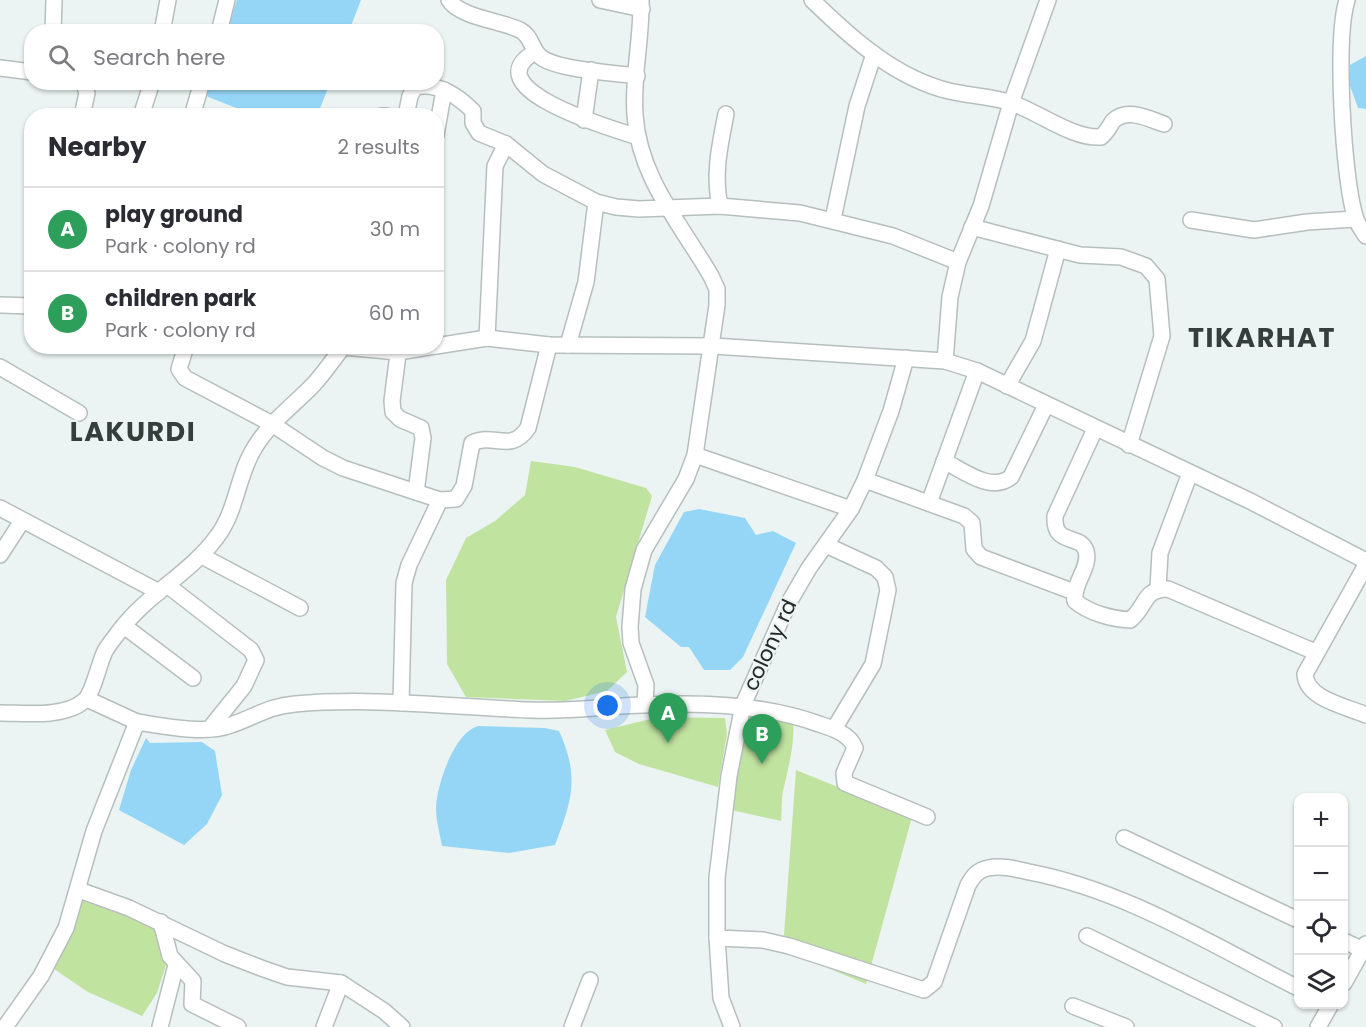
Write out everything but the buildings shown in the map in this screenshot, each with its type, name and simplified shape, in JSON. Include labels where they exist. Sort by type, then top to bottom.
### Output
[{"type":"street","points":[[53,24],[54,0]]},
{"type":"street","points":[[164,24],[168,0]]},
{"type":"street","points":[[221,24],[227,0]]},
{"type":"street","points":[[449,0],[463,11],[520,30],[531,39],[535,52],[542,58],[558,64],[637,76]]},
{"type":"street","points":[[600,0],[641,5],[634,115],[641,156],[654,186],[717,289],[713,346],[695,455],[686,480],[645,550],[633,589],[631,643],[646,685],[645,704]]},
{"type":"street","points":[[812,0],[874,54],[917,81],[948,91],[1011,103],[1081,135],[1101,137],[1114,120],[1123,115],[1138,115],[1164,124]]},
{"type":"street","points":[[945,361],[950,297],[958,262],[972,227],[1011,103],[1048,0]]},
{"type":"street","points":[[1347,0],[1341,81],[1350,195],[1355,219],[1366,236]]},
{"type":"street","points":[[535,52],[527,57],[521,69],[521,82],[531,93],[584,120],[638,137]]},
{"type":"street","points":[[833,219],[857,106],[874,54]]},
{"type":"street","points":[[0,68],[24,71]]},
{"type":"street","points":[[584,120],[591,70]]},
{"type":"street","points":[[84,108],[86,90]]},
{"type":"street","points":[[144,108],[149,90]]},
{"type":"street","points":[[194,108],[200,90]]},
{"type":"street","points":[[408,108],[413,90]]},
{"type":"street","points":[[441,108],[444,90],[464,102],[473,111],[473,123],[479,133],[506,144],[543,174],[596,202],[616,207],[669,209],[720,206],[763,208],[833,219],[919,244],[958,262]]},
{"type":"street","points":[[720,206],[716,186],[716,169],[726,114]]},
{"type":"street","points":[[487,338],[495,166],[506,144]]},
{"type":"street","points":[[567,345],[586,282],[596,202]]},
{"type":"street","points":[[1191,220],[1254,230],[1307,222],[1355,219]]},
{"type":"street","points":[[972,227],[1080,255],[1121,256],[1146,266],[1157,279],[1162,336],[1129,445]]},
{"type":"street","points":[[1007,386],[1033,341],[1058,249]]},
{"type":"street","points":[[0,305],[24,305]]},
{"type":"street","points":[[444,345],[487,338],[549,345],[713,346],[945,361],[976,371],[1190,473],[1366,563],[1356,586],[1315,652],[1305,674],[1305,684],[1312,692],[1366,715]]},
{"type":"street","points":[[184,354],[179,369],[185,378],[272,424],[333,463],[440,500],[456,499],[464,486],[472,442],[480,438],[509,442],[521,438],[528,428],[549,345]]},
{"type":"street","points":[[0,713],[74,708],[87,699],[106,650],[123,626],[163,588],[202,556],[218,536],[229,515],[246,463],[272,424],[314,384],[333,354]]},
{"type":"street","points":[[399,354],[393,412],[400,419],[421,428],[423,438],[416,492]]},
{"type":"street","name":"colony rd","points":[[732,1027],[722,998],[717,938],[719,842],[743,705],[788,604],[851,509],[865,480],[891,411],[906,358]]},
{"type":"street","points":[[0,368],[79,414]]},
{"type":"street","points":[[929,503],[976,371]]},
{"type":"street","points":[[944,461],[991,484],[1003,483],[1011,477],[1046,405]]},
{"type":"street","points":[[1095,429],[1055,516],[1055,526],[1059,534],[1082,546],[1086,551],[1086,560],[1074,592],[1075,601],[1082,607],[1118,619],[1130,620],[1138,614],[1149,593],[1158,589],[1168,589],[1315,652]]},
{"type":"street","points":[[695,455],[851,509]]},
{"type":"street","points":[[1158,589],[1160,552],[1190,473]]},
{"type":"street","points":[[865,480],[964,516],[972,523],[974,549],[981,557],[1074,592]]},
{"type":"street","points":[[400,703],[404,583],[409,566],[440,500]]},
{"type":"street","points":[[0,508],[163,588],[251,650],[256,660],[253,672],[211,727]]},
{"type":"street","points":[[0,555],[22,520]]},
{"type":"street","points":[[826,545],[876,568],[885,577],[888,590],[873,664],[834,729]]},
{"type":"street","points":[[202,556],[300,608]]},
{"type":"street","points":[[123,626],[194,678]]},
{"type":"street","points":[[87,699],[137,722],[193,729],[230,726],[267,708],[296,704],[400,703],[532,710],[578,710],[645,704],[743,705],[811,721],[834,729],[848,738],[855,748],[844,773],[844,783],[927,817]]},
{"type":"street","points":[[5,1027],[41,976],[66,928],[94,831],[137,722]]},
{"type":"street","points":[[1124,838],[1294,918]]},
{"type":"street","points":[[717,938],[763,940],[789,946],[924,990],[934,982],[968,885],[975,873],[989,868],[1005,867],[1058,877],[1102,891],[1294,986]]},
{"type":"street","points":[[78,890],[161,922],[225,954],[287,977],[341,982],[384,1011],[402,1027]]},
{"type":"street","points":[[161,922],[170,956],[176,965],[194,981],[192,1004],[238,1027]]},
{"type":"street","points":[[1087,936],[1275,1027]]},
{"type":"street","points":[[1348,942],[1364,947],[1348,976]]},
{"type":"street","points":[[160,1027],[176,965]]},
{"type":"street","points":[[572,1027],[590,980]]},
{"type":"street","points":[[324,1027],[341,982]]},
{"type":"street","points":[[1073,1006],[1126,1027]]},
{"type":"street","points":[[1318,1027],[1329,1009]]},
{"type":"green space","points":[[531,461],[575,467],[646,488],[652,496],[616,617],[627,672],[607,691],[565,701],[466,697],[447,664],[446,580],[466,538],[495,521],[525,495]]},
{"type":"green space","points":[[745,709],[793,720],[790,762],[782,795],[781,821],[731,810]]},
{"type":"green space","points":[[659,717],[725,718],[727,734],[718,787],[639,764],[615,752],[605,730]]},
{"type":"green space","points":[[796,770],[912,817],[866,984],[783,949]]},
{"type":"green space","points":[[80,900],[148,923],[175,937],[157,993],[142,1016],[88,992],[51,967]]},
{"type":"water","points":[[237,0],[361,0],[352,24],[229,24]]},
{"type":"water","points":[[1366,56],[1366,109],[1358,108],[1349,83],[1350,65]]},
{"type":"water","points":[[208,90],[327,90],[320,108],[236,108],[206,96]]},
{"type":"water","points":[[699,509],[745,518],[756,535],[773,531],[796,543],[743,657],[730,670],[704,670],[689,647],[681,647],[645,617],[655,565],[684,512]]},
{"type":"water","points":[[479,726],[545,728],[559,731],[570,762],[571,788],[566,815],[555,845],[509,853],[442,846],[436,809],[443,774],[462,737]]},
{"type":"water","points":[[146,738],[150,743],[202,742],[215,751],[222,795],[207,824],[184,845],[119,810],[131,770]]},
{"type":"place","name":"play ground","points":[[668,743]]},
{"type":"place","name":"children park","points":[[762,764]]},
{"type":"district","name":"TIKARHAT","points":[[1262,338]]},
{"type":"district","name":"LAKURDI","points":[[133,432]]}]
